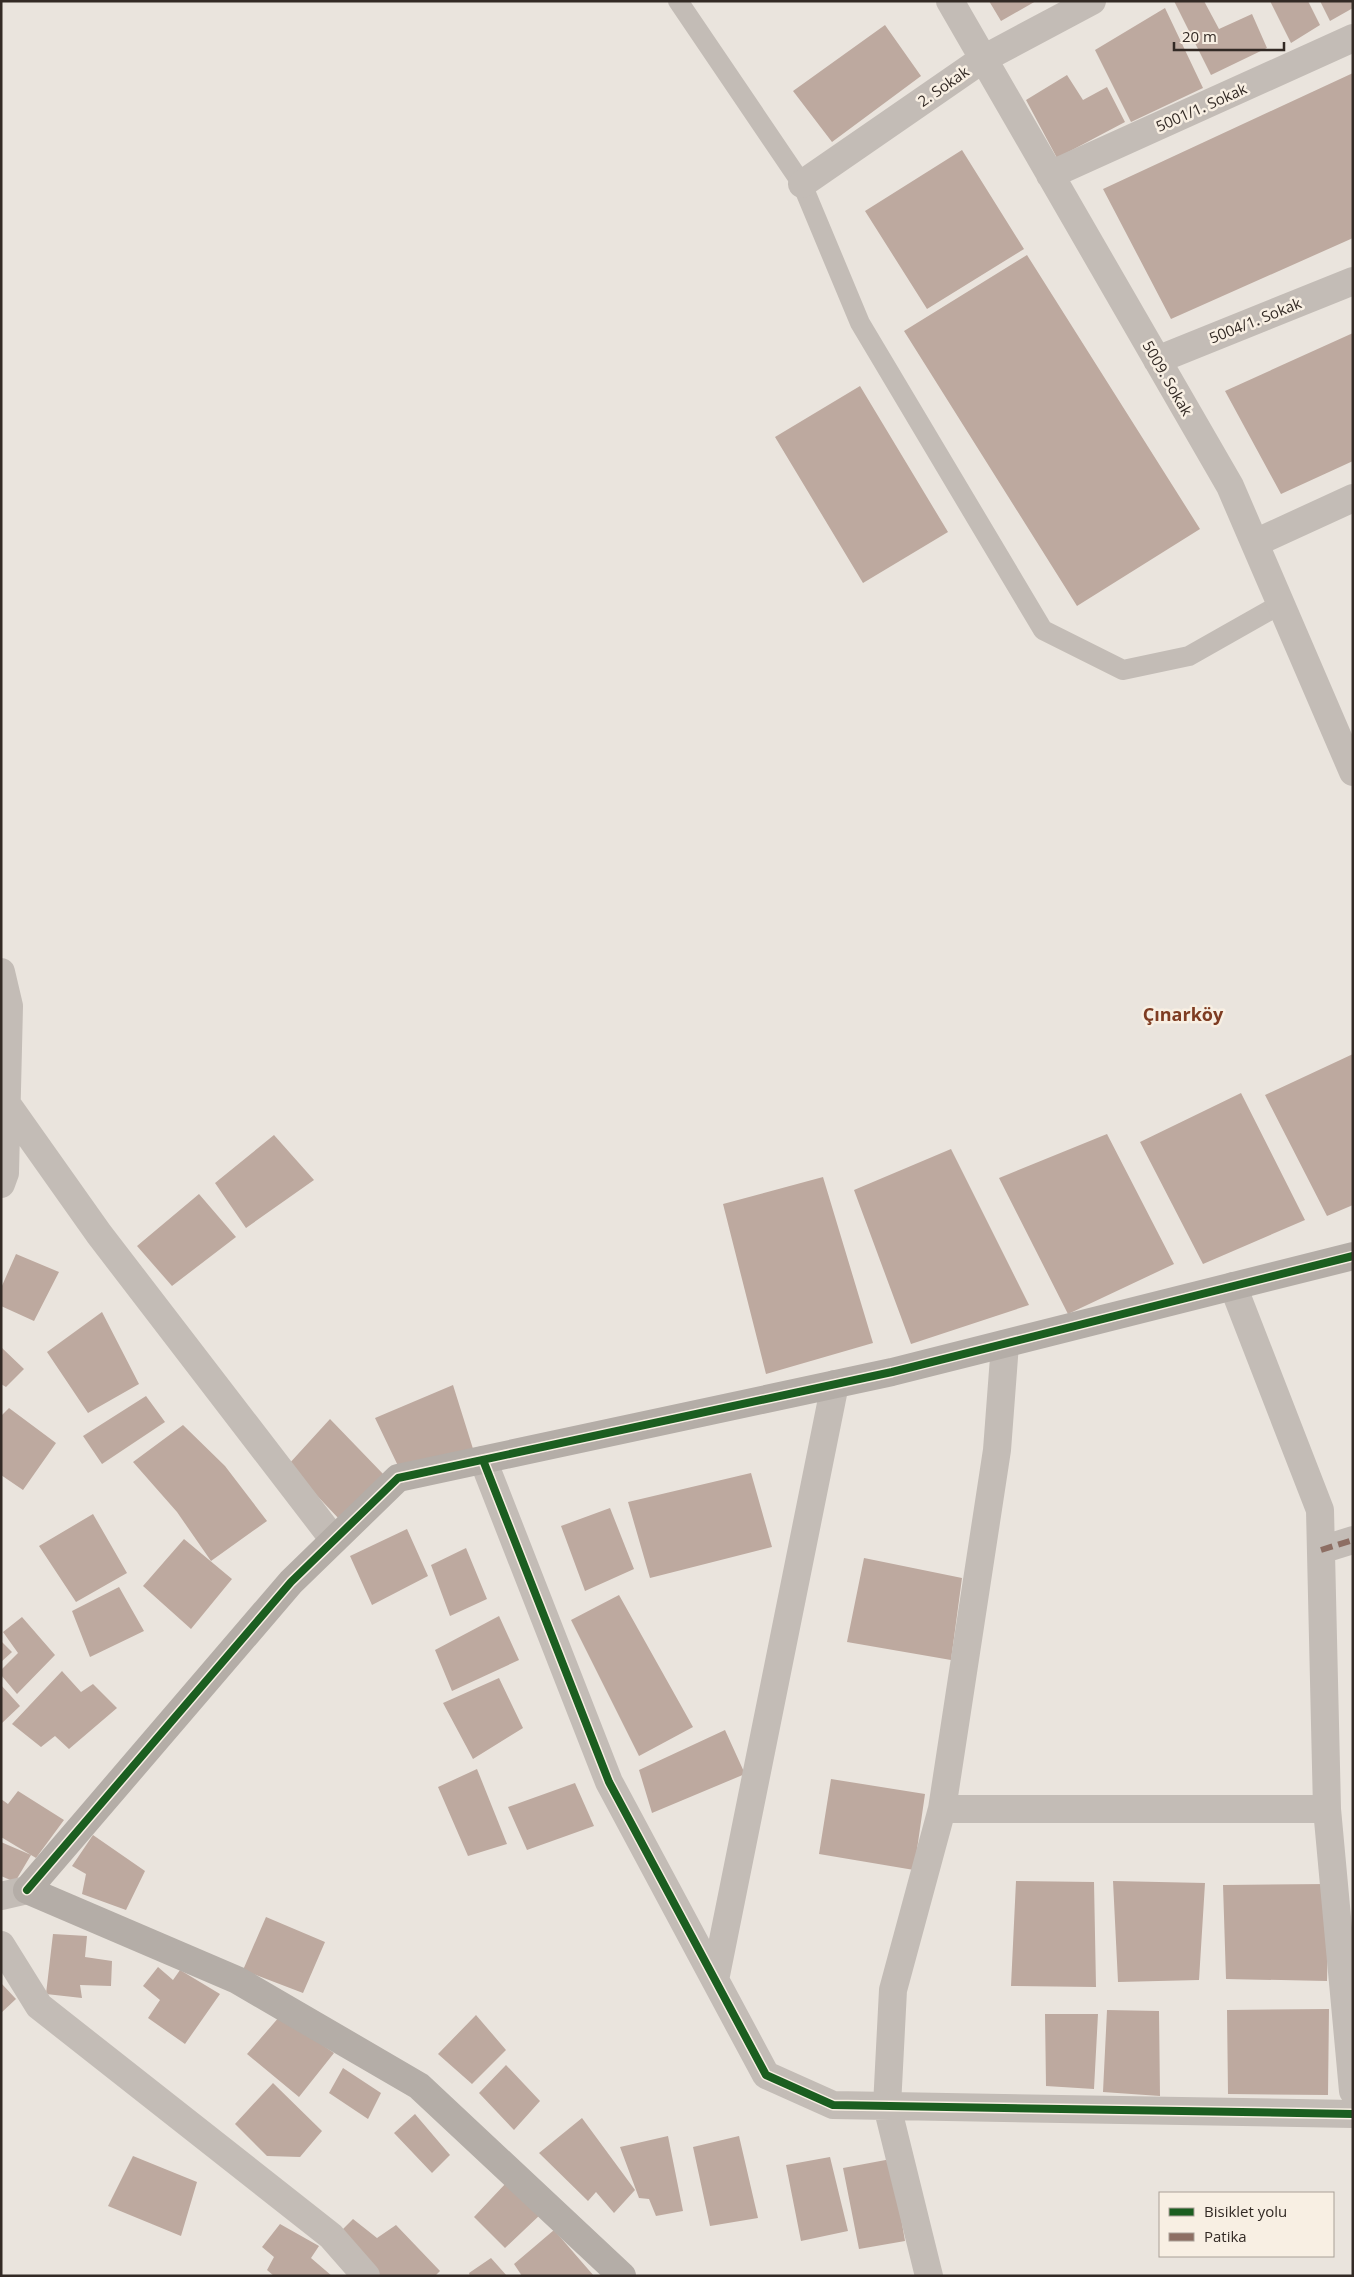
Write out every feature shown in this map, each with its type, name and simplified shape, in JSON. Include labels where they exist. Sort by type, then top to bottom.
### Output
[{"type":"street","name":"5009. Sokak","points":[[950,1],[1230,486],[1353,772]]},
{"type":"street","name":"2. Sokak","points":[[802,184],[983,59],[1092,1]]},
{"type":"street","name":"5001/1. Sokak","points":[[1050,175],[1353,38]]},
{"type":"street","name":"5004/1. Sokak","points":[[1157,360],[1353,281]]},
{"type":"street","points":[[1255,543],[1353,498]]},
{"type":"street","points":[[1,972],[9,1006],[4,1103],[5,1173],[1,1184]]},
{"type":"street","points":[[4,1103],[99,1234],[334,1540]]},
{"type":"street","points":[[622,2276],[419,2086],[237,1980],[14,1893],[290,1582],[398,1478],[835,1384],[1005,1344],[1353,1256]]},
{"type":"street","points":[[1233,1286],[1320,1510],[1327,1809],[1353,2091]]},
{"type":"street","points":[[929,2276],[887,2106],[893,1990],[942,1809],[996,1450],[1005,1344]]},
{"type":"street","points":[[715,1980],[835,1384]]},
{"type":"street","points":[[483,1460],[609,1782],[766,2075],[833,2106],[1353,2114]]},
{"type":"street","points":[[1321,1550],[1353,1540]]},
{"type":"street","points":[[942,1809],[1327,1809]]},
{"type":"street","points":[[1,1945],[39,2006],[331,2236],[366,2276]]},
{"type":"lane","points":[[678,1],[802,184],[860,323],[1043,630],[1123,670],[1189,656],[1281,604]]},
{"type":"building","points":[[989,1],[1036,1],[1001,21]]},
{"type":"building","points":[[1174,1],[1204,1],[1219,29],[1252,14],[1267,48],[1211,75]]},
{"type":"building","points":[[1270,1],[1308,1],[1320,25],[1291,43]]},
{"type":"building","points":[[1320,1],[1352,1],[1353,8],[1330,21]]},
{"type":"building","points":[[1165,8],[1203,88],[1131,122],[1095,50]]},
{"type":"building","points":[[885,25],[921,76],[832,142],[793,91]]},
{"type":"building","points":[[1353,73],[1353,238],[1171,319],[1103,189]]},
{"type":"building","points":[[1067,75],[1083,100],[1107,87],[1125,122],[1057,158],[1026,100]]},
{"type":"building","points":[[962,150],[1024,249],[927,309],[865,211]]},
{"type":"building","points":[[1027,255],[1200,529],[1077,606],[904,331]]},
{"type":"building","points":[[1353,333],[1353,461],[1281,494],[1225,391]]},
{"type":"building","points":[[860,386],[948,532],[863,583],[775,437]]},
{"type":"building","points":[[1353,1054],[1353,1205],[1327,1216],[1265,1095]]},
{"type":"building","points":[[1241,1093],[1305,1220],[1203,1264],[1140,1142]]},
{"type":"building","points":[[1107,1134],[1174,1264],[1068,1314],[999,1178]]},
{"type":"building","points":[[274,1135],[314,1180],[246,1228],[215,1183]]},
{"type":"building","points":[[951,1149],[1029,1305],[911,1344],[854,1190]]},
{"type":"building","points":[[823,1177],[873,1343],[766,1374],[723,1204]]},
{"type":"building","points":[[199,1194],[236,1237],[172,1286],[137,1246]]},
{"type":"building","points":[[16,1254],[59,1272],[34,1321],[1,1306],[1,1288]]},
{"type":"building","points":[[102,1312],[139,1384],[88,1413],[47,1352]]},
{"type":"building","points":[[1,1347],[24,1369],[6,1387],[1,1384]]},
{"type":"building","points":[[453,1385],[474,1452],[400,1470],[375,1418]]},
{"type":"building","points":[[146,1396],[165,1422],[102,1464],[83,1436]]},
{"type":"building","points":[[9,1408],[56,1443],[23,1490],[1,1475],[1,1416]]},
{"type":"building","points":[[330,1419],[385,1476],[341,1521],[288,1465]]},
{"type":"building","points":[[183,1425],[225,1466],[267,1521],[211,1561],[177,1512],[133,1462]]},
{"type":"building","points":[[751,1473],[772,1547],[650,1578],[628,1502]]},
{"type":"building","points":[[610,1508],[634,1569],[585,1591],[561,1526]]},
{"type":"building","points":[[93,1514],[127,1573],[76,1602],[39,1546]]},
{"type":"building","points":[[407,1529],[428,1576],[372,1605],[350,1556]]},
{"type":"building","points":[[184,1539],[232,1579],[191,1629],[143,1586]]},
{"type":"building","points":[[466,1548],[487,1599],[450,1616],[431,1565]]},
{"type":"building","points":[[864,1558],[962,1578],[951,1660],[847,1642]]},
{"type":"building","points":[[119,1587],[144,1631],[90,1657],[72,1611]]},
{"type":"building","points":[[619,1595],[693,1727],[639,1756],[571,1620]]},
{"type":"building","points":[[499,1616],[519,1660],[452,1691],[435,1650]]},
{"type":"building","points":[[22,1617],[55,1655],[17,1694],[1,1675],[1,1670],[18,1653],[3,1632]]},
{"type":"building","points":[[1,1641],[12,1652],[1,1662]]},
{"type":"building","points":[[62,1671],[81,1692],[93,1684],[117,1708],[69,1749],[55,1736],[41,1747],[12,1724]]},
{"type":"building","points":[[499,1678],[523,1728],[473,1759],[443,1703]]},
{"type":"building","points":[[1,1685],[20,1706],[1,1724]]},
{"type":"building","points":[[725,1730],[745,1774],[652,1813],[639,1770]]},
{"type":"building","points":[[477,1769],[507,1844],[468,1856],[438,1787]]},
{"type":"building","points":[[831,1779],[925,1794],[914,1870],[819,1854]]},
{"type":"building","points":[[575,1783],[594,1826],[527,1850],[508,1807]]},
{"type":"building","points":[[18,1791],[64,1820],[36,1858],[1,1837],[1,1799],[8,1804]]},
{"type":"building","points":[[93,1835],[145,1871],[126,1910],[82,1894],[86,1874],[72,1866]]},
{"type":"building","points":[[1,1842],[31,1855],[15,1882],[1,1876]]},
{"type":"building","points":[[1016,1881],[1094,1882],[1096,1987],[1011,1986]]},
{"type":"building","points":[[1113,1881],[1205,1883],[1199,1980],[1118,1982]]},
{"type":"building","points":[[1329,1884],[1327,1981],[1226,1979],[1223,1885]]},
{"type":"building","points":[[266,1917],[325,1942],[303,1993],[243,1970]]},
{"type":"building","points":[[53,1934],[87,1936],[85,1957],[112,1961],[111,1986],[80,1985],[82,1998],[46,1994]]},
{"type":"building","points":[[158,1967],[173,1980],[180,1970],[220,1994],[185,2044],[148,2018],[160,2000],[143,1986]]},
{"type":"building","points":[[1,1983],[16,1999],[1,2013]]},
{"type":"building","points":[[1329,2009],[1328,2095],[1228,2094],[1227,2010]]},
{"type":"building","points":[[1107,2010],[1159,2011],[1160,2096],[1103,2092]]},
{"type":"building","points":[[1045,2014],[1098,2014],[1094,2089],[1046,2086]]},
{"type":"building","points":[[476,2015],[506,2050],[472,2084],[438,2054]]},
{"type":"building","points":[[280,2016],[334,2053],[299,2097],[247,2054]]},
{"type":"building","points":[[506,2065],[540,2101],[514,2130],[479,2093]]},
{"type":"building","points":[[343,2068],[381,2093],[368,2119],[329,2093]]},
{"type":"building","points":[[273,2083],[322,2131],[300,2157],[267,2156],[235,2124]]},
{"type":"building","points":[[415,2114],[450,2155],[432,2173],[394,2133]]},
{"type":"building","points":[[582,2118],[635,2190],[614,2213],[596,2192],[588,2201],[539,2153]]},
{"type":"building","points":[[668,2136],[683,2211],[656,2216],[649,2199],[639,2198],[620,2147]]},
{"type":"building","points":[[739,2136],[758,2218],[710,2226],[693,2147]]},
{"type":"building","points":[[133,2156],[197,2182],[181,2236],[108,2206]]},
{"type":"building","points":[[830,2157],[848,2231],[801,2241],[786,2165]]},
{"type":"building","points":[[891,2159],[905,2241],[859,2249],[843,2168]]},
{"type":"building","points":[[507,2182],[542,2213],[505,2248],[474,2217]]},
{"type":"building","points":[[353,2219],[377,2238],[396,2225],[440,2271],[435,2276],[376,2276],[340,2232]]},
{"type":"building","points":[[280,2224],[319,2246],[311,2258],[332,2276],[274,2276],[267,2270],[274,2257],[262,2247]]},
{"type":"building","points":[[554,2230],[594,2276],[522,2276],[514,2264]]},
{"type":"building","points":[[491,2258],[507,2276],[470,2276],[469,2273]]},
{"type":"marked path","points":[[1321,1550],[1353,1540]]},
{"type":"cycle path","points":[[27,1890],[291,1582],[398,1478],[892,1372],[1353,1256]]},
{"type":"cycle path","points":[[483,1460],[609,1782],[766,2075],[833,2105],[1353,2114]]},
{"type":"district","name":"Çınarköy","points":[[1183,1014]]}]
